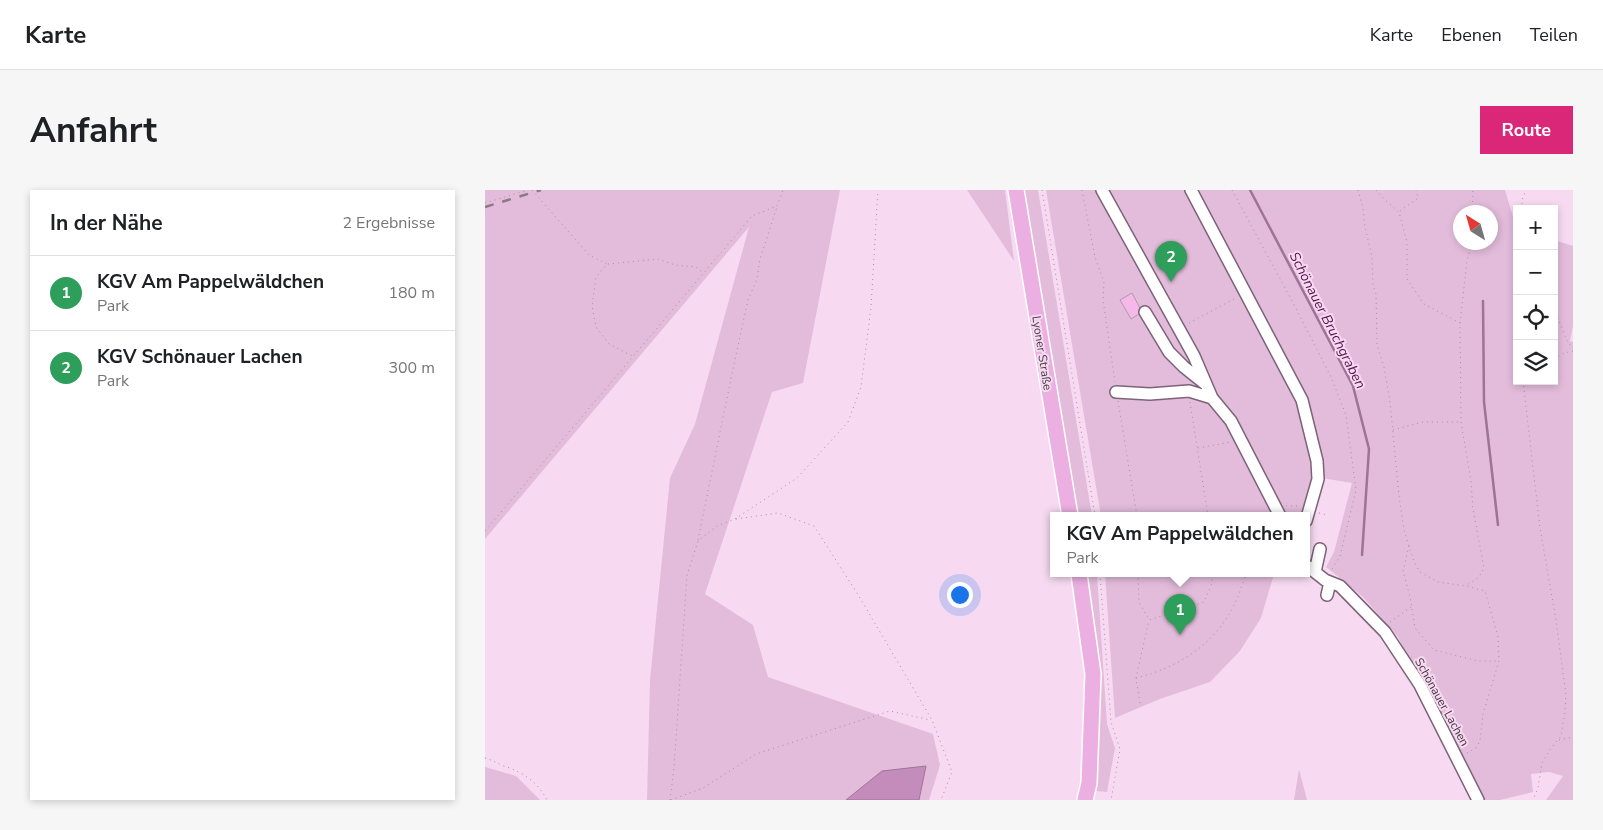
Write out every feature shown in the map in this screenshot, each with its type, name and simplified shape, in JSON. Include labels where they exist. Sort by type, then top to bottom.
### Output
[{"type":"main road","name":"Lyoner Straße","points":[[1016,190],[1069,512]]},
{"type":"main road","points":[[1079,577],[1093,674],[1089,782],[1085,800]]},
{"type":"lane","points":[[1102,190],[1194,356],[1212,398],[1231,421],[1278,512]]},
{"type":"lane","points":[[1191,190],[1302,400],[1317,461],[1318,479],[1309,512]]},
{"type":"lane","points":[[1145,312],[1169,352],[1205,384]]},
{"type":"lane","points":[[1116,392],[1151,394],[1189,391],[1212,398]]},
{"type":"lane","points":[[1311,568],[1320,549]]},
{"type":"lane","name":"Schönauer Lachen","points":[[1311,568],[1327,581],[1340,586],[1382,628],[1420,685],[1478,800]]},
{"type":"lane","points":[[1327,581],[1327,595]]},
{"type":"path","points":[[485,203],[528,190]]},
{"type":"path","points":[[532,190],[589,255],[607,264],[657,259],[675,265],[696,267],[703,274]]},
{"type":"path","points":[[783,190],[760,259],[757,279],[748,300],[733,364],[698,541],[687,575],[674,768],[670,800],[703,788],[756,754],[890,711],[932,720]]},
{"type":"path","points":[[698,541],[717,526],[735,519],[797,478],[848,422],[861,387],[871,307],[878,190]]},
{"type":"path","points":[[1042,190],[1094,512]]},
{"type":"path","points":[[1082,190],[1095,258],[1104,282],[1103,300],[1136,512]]},
{"type":"path","points":[[1232,190],[1309,333],[1331,377],[1346,414],[1356,490],[1340,556],[1327,581]]},
{"type":"path","points":[[1358,190],[1372,257],[1373,285],[1376,294],[1377,345],[1384,367],[1404,530],[1414,562],[1420,572],[1439,582],[1485,591],[1498,637],[1499,661],[1483,714],[1478,745],[1458,760]]},
{"type":"path","points":[[1376,190],[1399,212],[1407,242],[1407,279],[1424,304],[1460,323]]},
{"type":"path","points":[[1399,212],[1418,198],[1416,190]]},
{"type":"path","points":[[1472,205],[1473,190]]},
{"type":"path","points":[[1522,205],[1522,200],[1527,190]]},
{"type":"path","points":[[485,532],[752,216],[777,206]]},
{"type":"path","points":[[1466,586],[1479,577],[1484,568],[1473,509],[1471,481],[1461,422],[1460,323],[1470,250]]},
{"type":"path","points":[[607,264],[596,277],[592,306],[596,327],[609,344],[633,357]]},
{"type":"path","points":[[1186,324],[1246,293]]},
{"type":"path","points":[[1558,318],[1567,341],[1573,348]]},
{"type":"path","points":[[1558,357],[1564,353],[1573,352]]},
{"type":"path","points":[[1523,387],[1540,528],[1566,689],[1561,736],[1549,751],[1543,763],[1538,788],[1533,800]]},
{"type":"path","points":[[1189,391],[1208,512]]},
{"type":"path","points":[[1393,430],[1422,422],[1461,422]]},
{"type":"path","points":[[1197,449],[1241,440]]},
{"type":"path","points":[[735,519],[779,513],[814,526],[857,593],[932,720],[952,772],[941,800]]},
{"type":"path","points":[[1409,545],[1403,571],[1415,628],[1434,650],[1478,660],[1499,661]]},
{"type":"path","points":[[1100,577],[1111,722],[1120,749],[1111,800]]},
{"type":"path","points":[[1139,577],[1139,602],[1149,620],[1136,678],[1140,702]]},
{"type":"path","points":[[1149,620],[1204,602],[1212,583],[1212,577]]},
{"type":"path","points":[[1136,678],[1157,673],[1191,656],[1218,631],[1233,607],[1245,577]]},
{"type":"path","points":[[1382,628],[1411,607]]},
{"type":"path","points":[[1558,740],[1573,737]]},
{"type":"path","points":[[485,758],[515,769],[523,774],[540,788],[547,800]]},
{"type":"shaded area","points":[[485,190],[840,190],[803,383],[772,392],[705,594],[753,625],[768,677],[933,734],[940,765],[929,800],[919,800],[926,766],[882,771],[846,800],[647,800],[650,680],[670,478],[695,424],[749,227],[485,539]]},
{"type":"shaded area","points":[[967,190],[1005,190],[1014,261]]},
{"type":"shaded area","points":[[1023,190],[1038,190],[1091,512],[1074,512]]},
{"type":"shaded area","points":[[1046,190],[1505,190],[1513,217],[1513,385],[1558,385],[1558,241],[1573,246],[1573,326],[1570,341],[1573,342],[1573,800],[1546,800],[1563,776],[1549,772],[1531,774],[1533,792],[1500,800],[1481,800],[1420,685],[1398,637],[1363,597],[1326,567],[1334,552],[1352,483],[1322,478],[1310,525],[1310,512],[1100,512]]},
{"type":"shaded area","points":[[1085,577],[1097,577],[1107,724],[1115,748],[1107,792],[1096,791],[1099,701]]},
{"type":"shaded area","points":[[1105,577],[1273,577],[1261,618],[1240,651],[1210,682],[1160,699],[1115,718]]},
{"type":"shaded area","points":[[926,766],[919,800],[846,800],[882,771]]},
{"type":"shaded area","points":[[485,767],[516,776],[540,800],[485,800]]},
{"type":"shaded area","points":[[1299,769],[1307,800],[1294,800]]},
{"type":"building","points":[[1132,293],[1142,312],[1131,319],[1120,300]]},
{"type":"waterway","name":"Schönauer Bruchgraben","points":[[1250,190],[1353,386],[1369,449],[1362,555]]},
{"type":"waterway","points":[[1483,301],[1484,402],[1498,525]]},
{"type":"railway","points":[[485,207],[541,190]]},
{"type":"place","name":"KGV Schönauer Lachen","points":[[1171,282]]},
{"type":"place","name":"KGV Am Pappelwäldchen","points":[[1180,635]]}]
